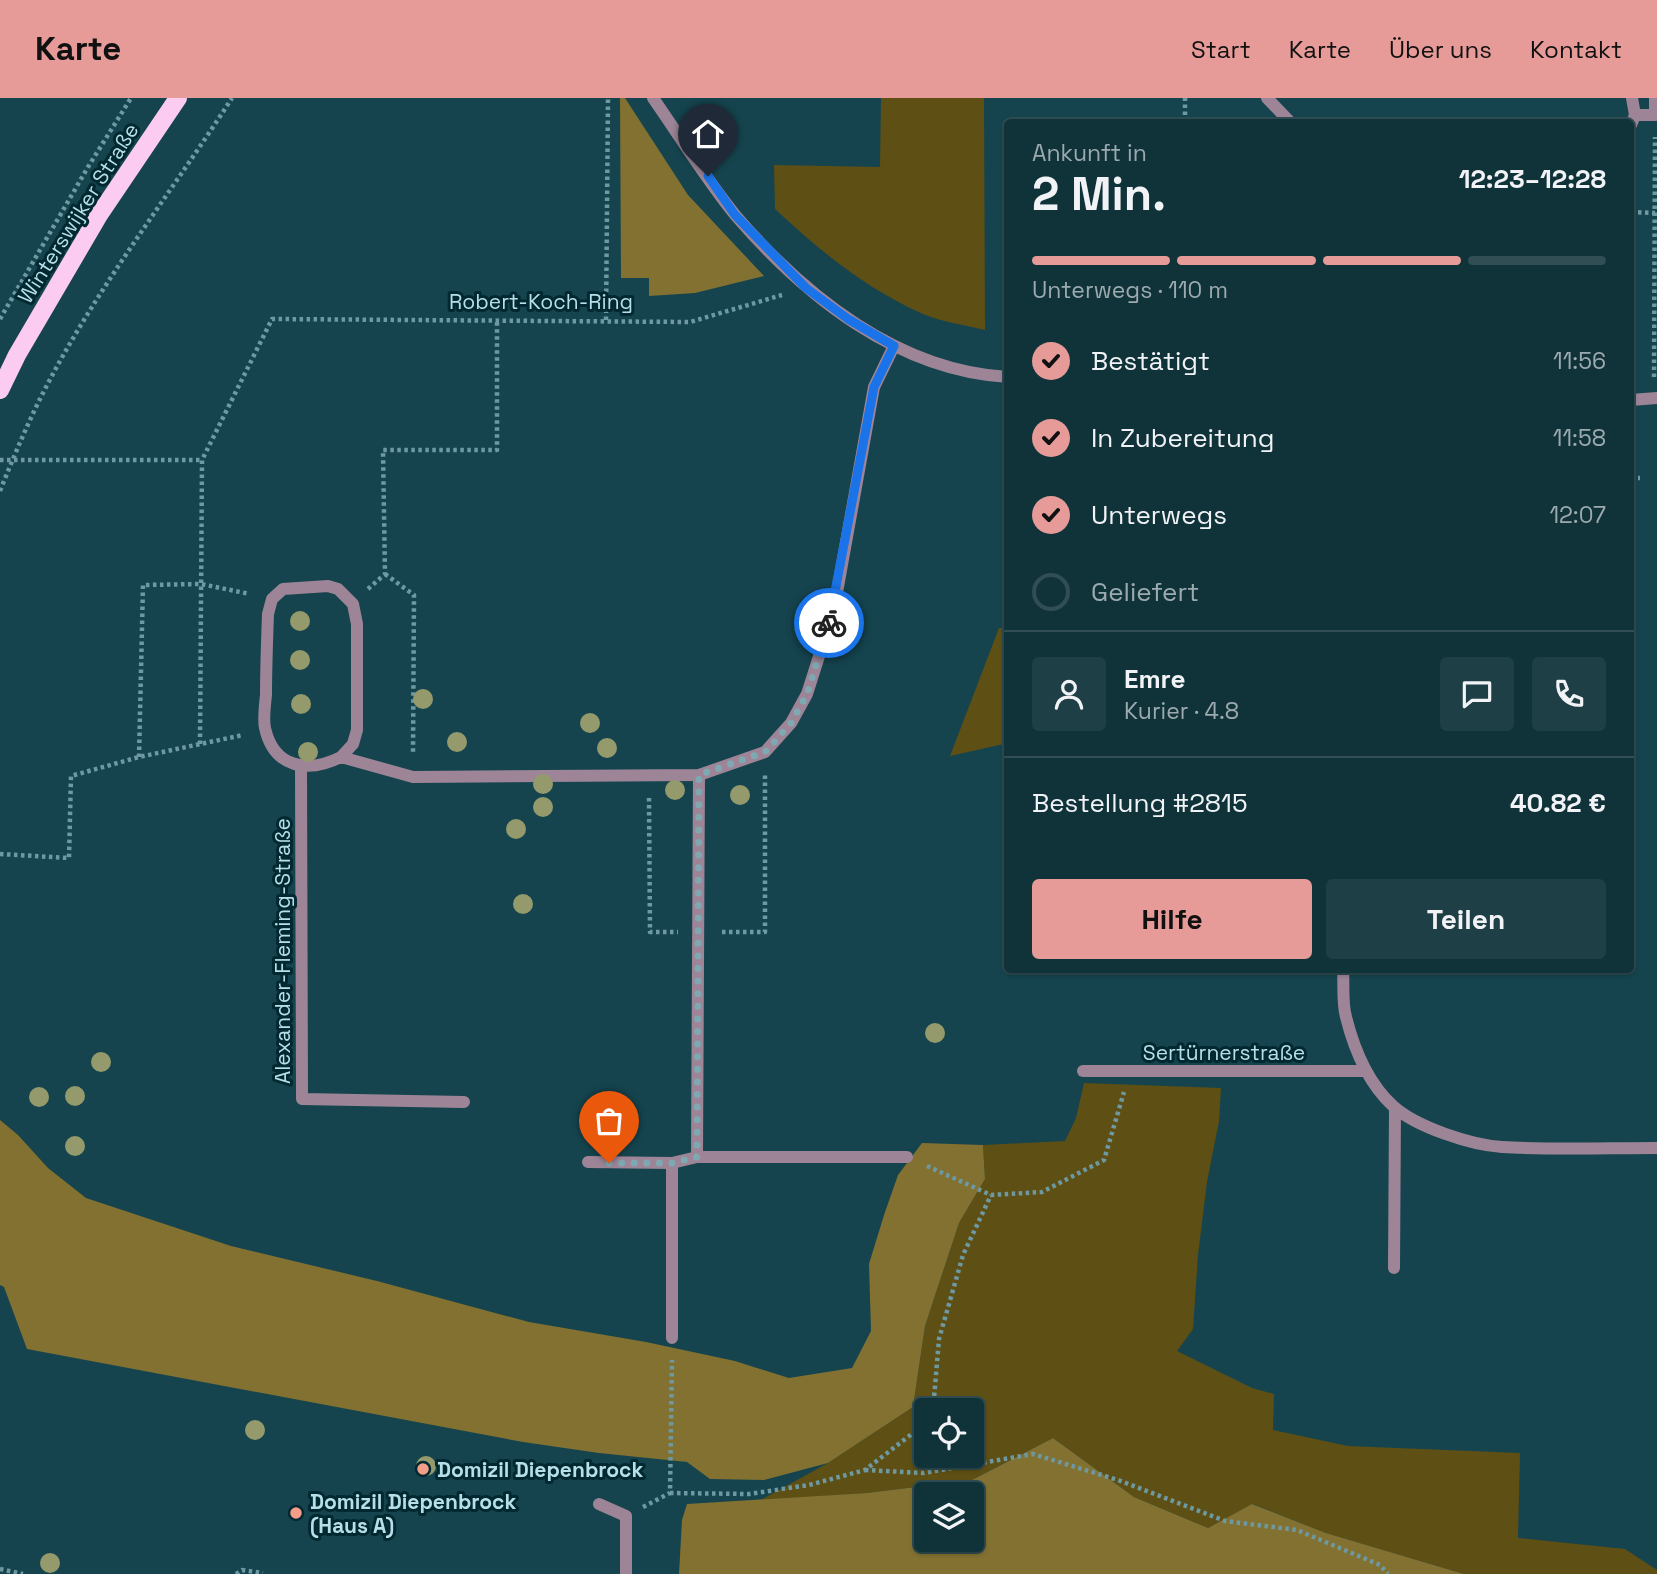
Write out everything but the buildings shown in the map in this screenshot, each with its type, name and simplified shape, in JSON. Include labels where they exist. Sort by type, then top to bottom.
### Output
[{"type":"main road","name":"Winterswijker Straße","points":[[0,390],[17,355],[99,215],[178,98]]},
{"type":"street","points":[[653,98],[735,215],[806,288],[848,319],[894,346],[939,364],[1004,377]]},
{"type":"street","points":[[1266,98],[1287,119]]},
{"type":"street","points":[[1632,98],[1633,119]]},
{"type":"street","points":[[1634,120],[1655,115],[1655,98]]},
{"type":"street","points":[[341,757],[412,777],[699,775],[765,752],[791,723],[807,694],[834,608],[874,387],[894,346]]},
{"type":"street","points":[[1634,400],[1655,398]]},
{"type":"street","points":[[328,586],[338,589],[353,604],[357,624],[357,730],[353,744],[341,757],[323,766],[301,766],[281,757],[273,748],[265,730],[268,614],[272,599],[283,589],[328,586]]},
{"type":"street","name":"Alexander-Fleming-Straße","points":[[301,766],[302,1099],[464,1102]]},
{"type":"street","points":[[697,1157],[699,775]]},
{"type":"street","points":[[1343,973],[1345,1016],[1366,1071],[1380,1093],[1395,1108],[1423,1125],[1453,1136],[1499,1147],[1657,1148]]},
{"type":"street","name":"Sertürnerstraße","points":[[1083,1071],[1366,1071]]},
{"type":"street","points":[[1394,1268],[1395,1108]]},
{"type":"street","points":[[588,1162],[672,1163],[697,1157],[908,1157]]},
{"type":"street","points":[[672,1163],[672,1338]]},
{"type":"street","points":[[599,1504],[626,1516],[626,1574]]},
{"type":"path","points":[[0,319],[131,98]]},
{"type":"path","points":[[0,491],[38,402],[68,348],[128,252],[232,98]]},
{"type":"path","points":[[606,320],[608,98]]},
{"type":"path","points":[[1185,98],[1185,119]]},
{"type":"path","points":[[1655,115],[1655,398]]},
{"type":"path","points":[[1634,212],[1655,213]]},
{"type":"path","name":"Robert-Koch-Ring","points":[[202,460],[272,319],[690,322],[806,288]]},
{"type":"path","points":[[353,604],[385,573],[383,450],[497,450],[497,319]]},
{"type":"path","points":[[0,460],[202,460],[200,744]]},
{"type":"path","points":[[1634,478],[1640,478]]},
{"type":"path","points":[[385,573],[414,595],[412,777]]},
{"type":"path","points":[[139,757],[143,585],[201,584],[272,599]]},
{"type":"path","points":[[0,854],[69,858],[71,776],[139,757],[265,730]]},
{"type":"path","points":[[649,775],[650,932],[765,932],[765,752]]},
{"type":"path","points":[[908,1157],[991,1195],[1042,1192],[1104,1160],[1126,1087],[1127,1072]]},
{"type":"path","points":[[934,1398],[939,1339],[963,1255],[991,1195]]},
{"type":"path","points":[[670,1493],[672,1338]]},
{"type":"path","points":[[865,1470],[914,1432]]},
{"type":"path","points":[[626,1516],[670,1493],[749,1494],[809,1485],[865,1470],[924,1473],[1033,1454],[1118,1480],[1225,1521],[1297,1530],[1380,1565],[1388,1574]]},
{"type":"path","points":[[0,1569],[23,1574]]},
{"type":"path","points":[[236,1574],[242,1570],[263,1573]]},
{"type":"shaded area","points":[[620,98],[625,98],[688,195],[764,276],[695,293],[649,296],[649,278],[621,278]]},
{"type":"shaded area","points":[[881,98],[984,98],[985,330],[930,317],[882,293],[826,254],[775,209],[774,165],[880,167]]},
{"type":"shaded area","points":[[999,628],[1004,628],[1004,744],[950,756]]},
{"type":"shaded area","points":[[1084,1083],[1221,1088],[1219,1121],[1207,1182],[1198,1255],[1193,1329],[1177,1351],[1252,1388],[1274,1394],[1273,1430],[1348,1446],[1520,1453],[1518,1538],[1625,1549],[1657,1570],[1657,1574],[1464,1574],[1326,1533],[1253,1504],[1208,1528],[1134,1497],[1053,1438],[972,1480],[914,1482],[914,1487],[867,1493],[759,1501],[828,1463],[913,1407],[914,1400],[914,1468],[984,1468],[984,1398],[914,1398],[925,1326],[959,1223],[985,1179],[983,1145],[1065,1141],[1076,1118]]},
{"type":"shaded area","points":[[0,1120],[18,1135],[48,1168],[86,1198],[231,1246],[377,1281],[529,1322],[646,1342],[735,1361],[789,1378],[852,1368],[871,1331],[869,1264],[884,1215],[898,1175],[922,1143],[983,1145],[985,1179],[959,1223],[925,1326],[913,1407],[828,1463],[764,1480],[710,1479],[687,1462],[523,1442],[27,1349],[4,1287],[0,1285]]},
{"type":"shaded area","points":[[1053,1438],[1134,1497],[1208,1528],[1252,1504],[1326,1533],[1464,1574],[679,1574],[682,1520],[687,1504],[867,1493],[914,1487],[914,1552],[984,1552],[984,1482],[956,1482],[972,1480]]},
{"type":"way so far","points":[[609,1163],[672,1163],[697,1157],[699,775],[765,752],[791,723],[807,694],[829,623]]},
{"type":"place","name":"Domizil Diepenbrock","points":[[423,1469]]},
{"type":"place","name":"Domizil Diepenbrock (Haus A)","points":[[296,1513]]},
{"type":"route","points":[[708,176],[735,215],[806,288],[848,319],[894,346],[874,387],[834,608],[829,623]]}]
